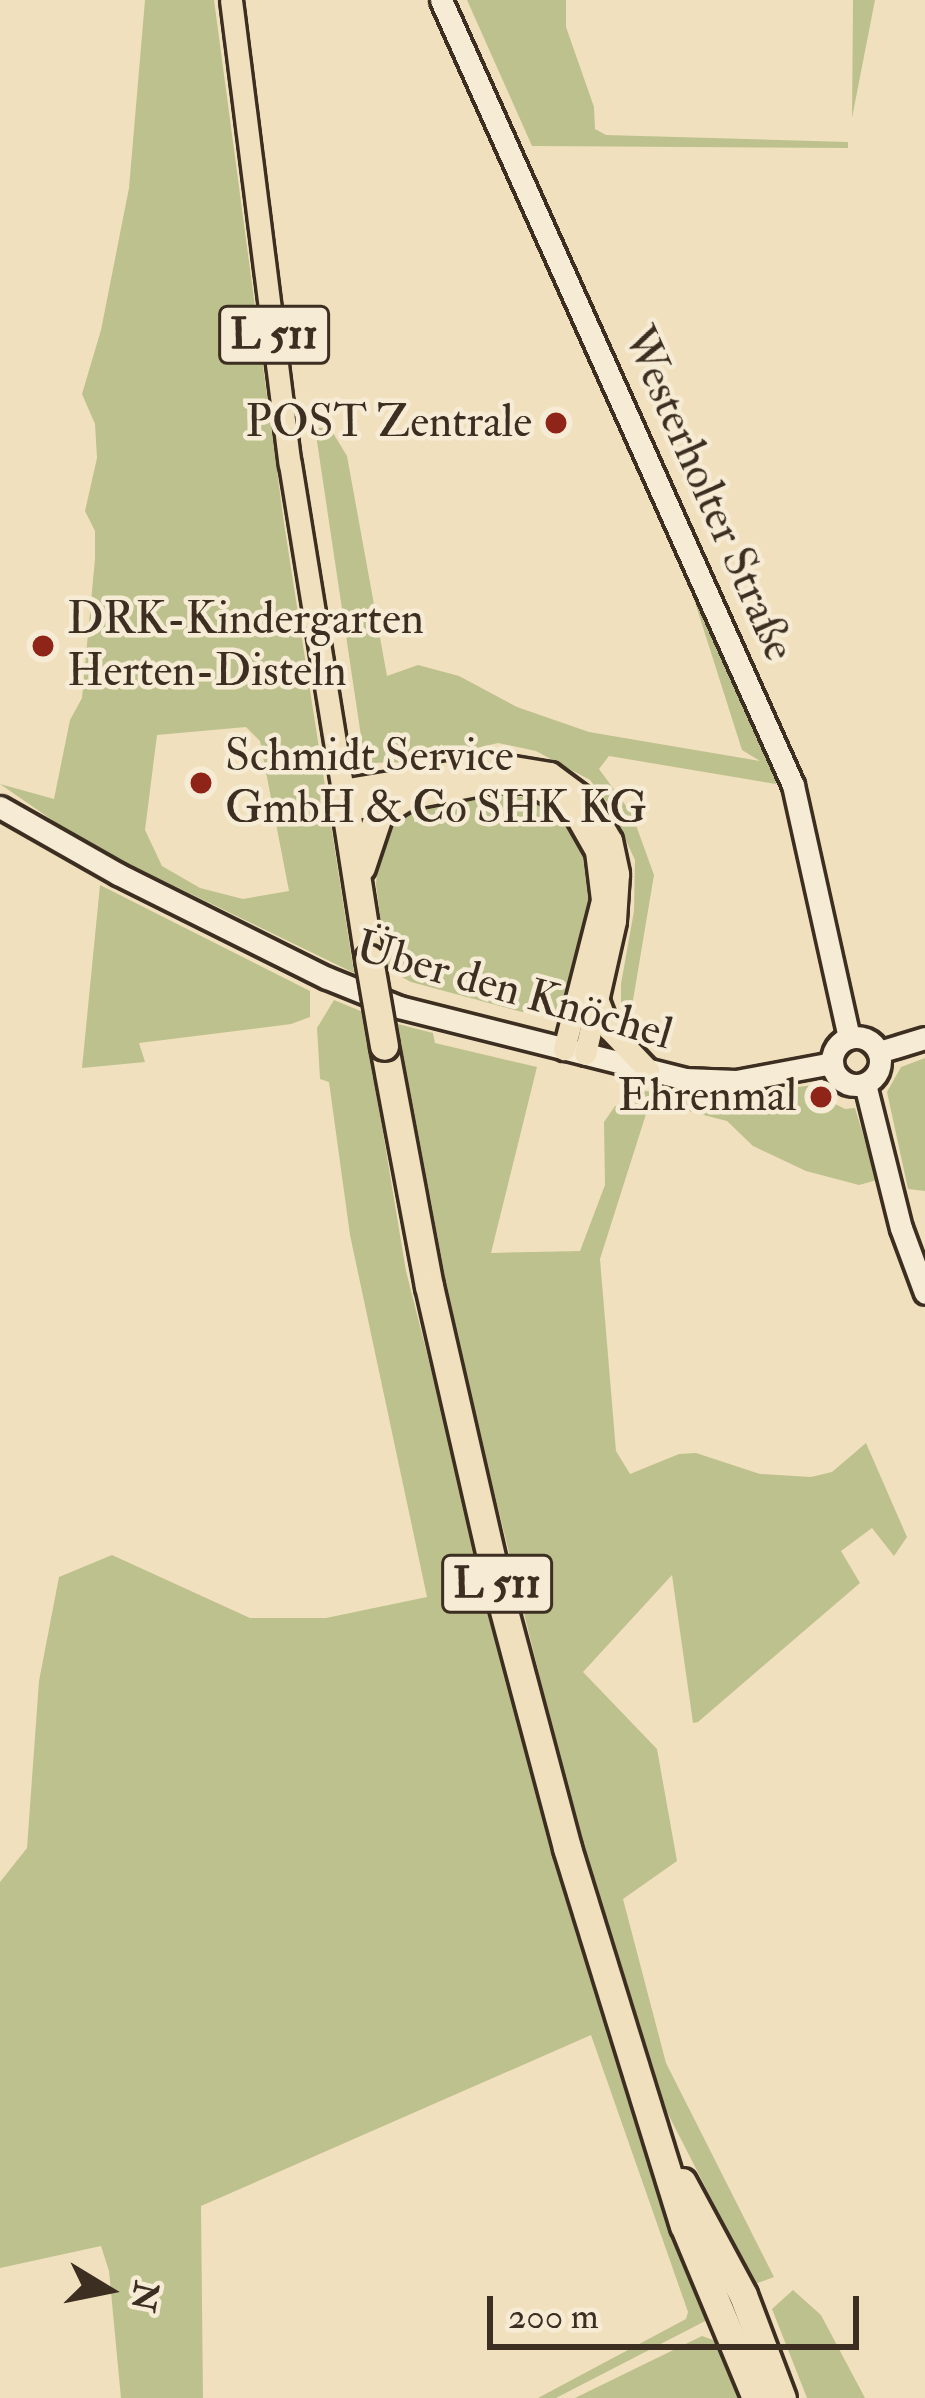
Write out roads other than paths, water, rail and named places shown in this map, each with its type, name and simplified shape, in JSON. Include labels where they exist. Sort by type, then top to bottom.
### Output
[{"type":"highway","name":"L 511","points":[[360,901],[361,860],[370,829],[379,813],[405,796]]},
{"type":"highway","name":"L 511","points":[[344,800],[429,1286],[499,1592],[567,1848],[684,2225],[756,2398]]},
{"type":"highway","name":"L 511","points":[[651,2112],[743,2295],[782,2398]]},
{"type":"main road","name":"L 511","points":[[230,0],[344,800]]},
{"type":"main road","points":[[344,800],[496,764],[528,766],[569,784],[602,818],[618,874],[598,1000],[575,1052]]},
{"type":"main road","points":[[344,800],[497,781],[527,782],[561,800],[588,830],[601,874],[602,900],[575,1052]]},
{"type":"main road","points":[[598,1000],[609,1029],[648,1070]]},
{"type":"street","name":"Westerholter Straße","points":[[440,0],[793,785],[849,1038]]},
{"type":"street","name":"Über den Knöchel","points":[[0,807],[327,979],[399,1007],[713,1082],[832,1063]]},
{"type":"street","points":[[849,1038],[870,1041],[879,1052],[877,1074],[865,1084],[848,1083],[832,1063],[834,1050],[849,1038]]},
{"type":"street","points":[[879,1052],[925,1038]]},
{"type":"street","points":[[865,1084],[901,1228],[925,1293]]},
{"type":"place","name":"POST Zentrale","points":[[556,423]]},
{"type":"place","name":"DRK-Kindergarten Herten-Disteln","points":[[43,646]]},
{"type":"place","name":"Schmidt Service GmbH & Co SHK KG","points":[[201,783]]},
{"type":"place","name":"Ehrenmal","points":[[821,1097]]}]
